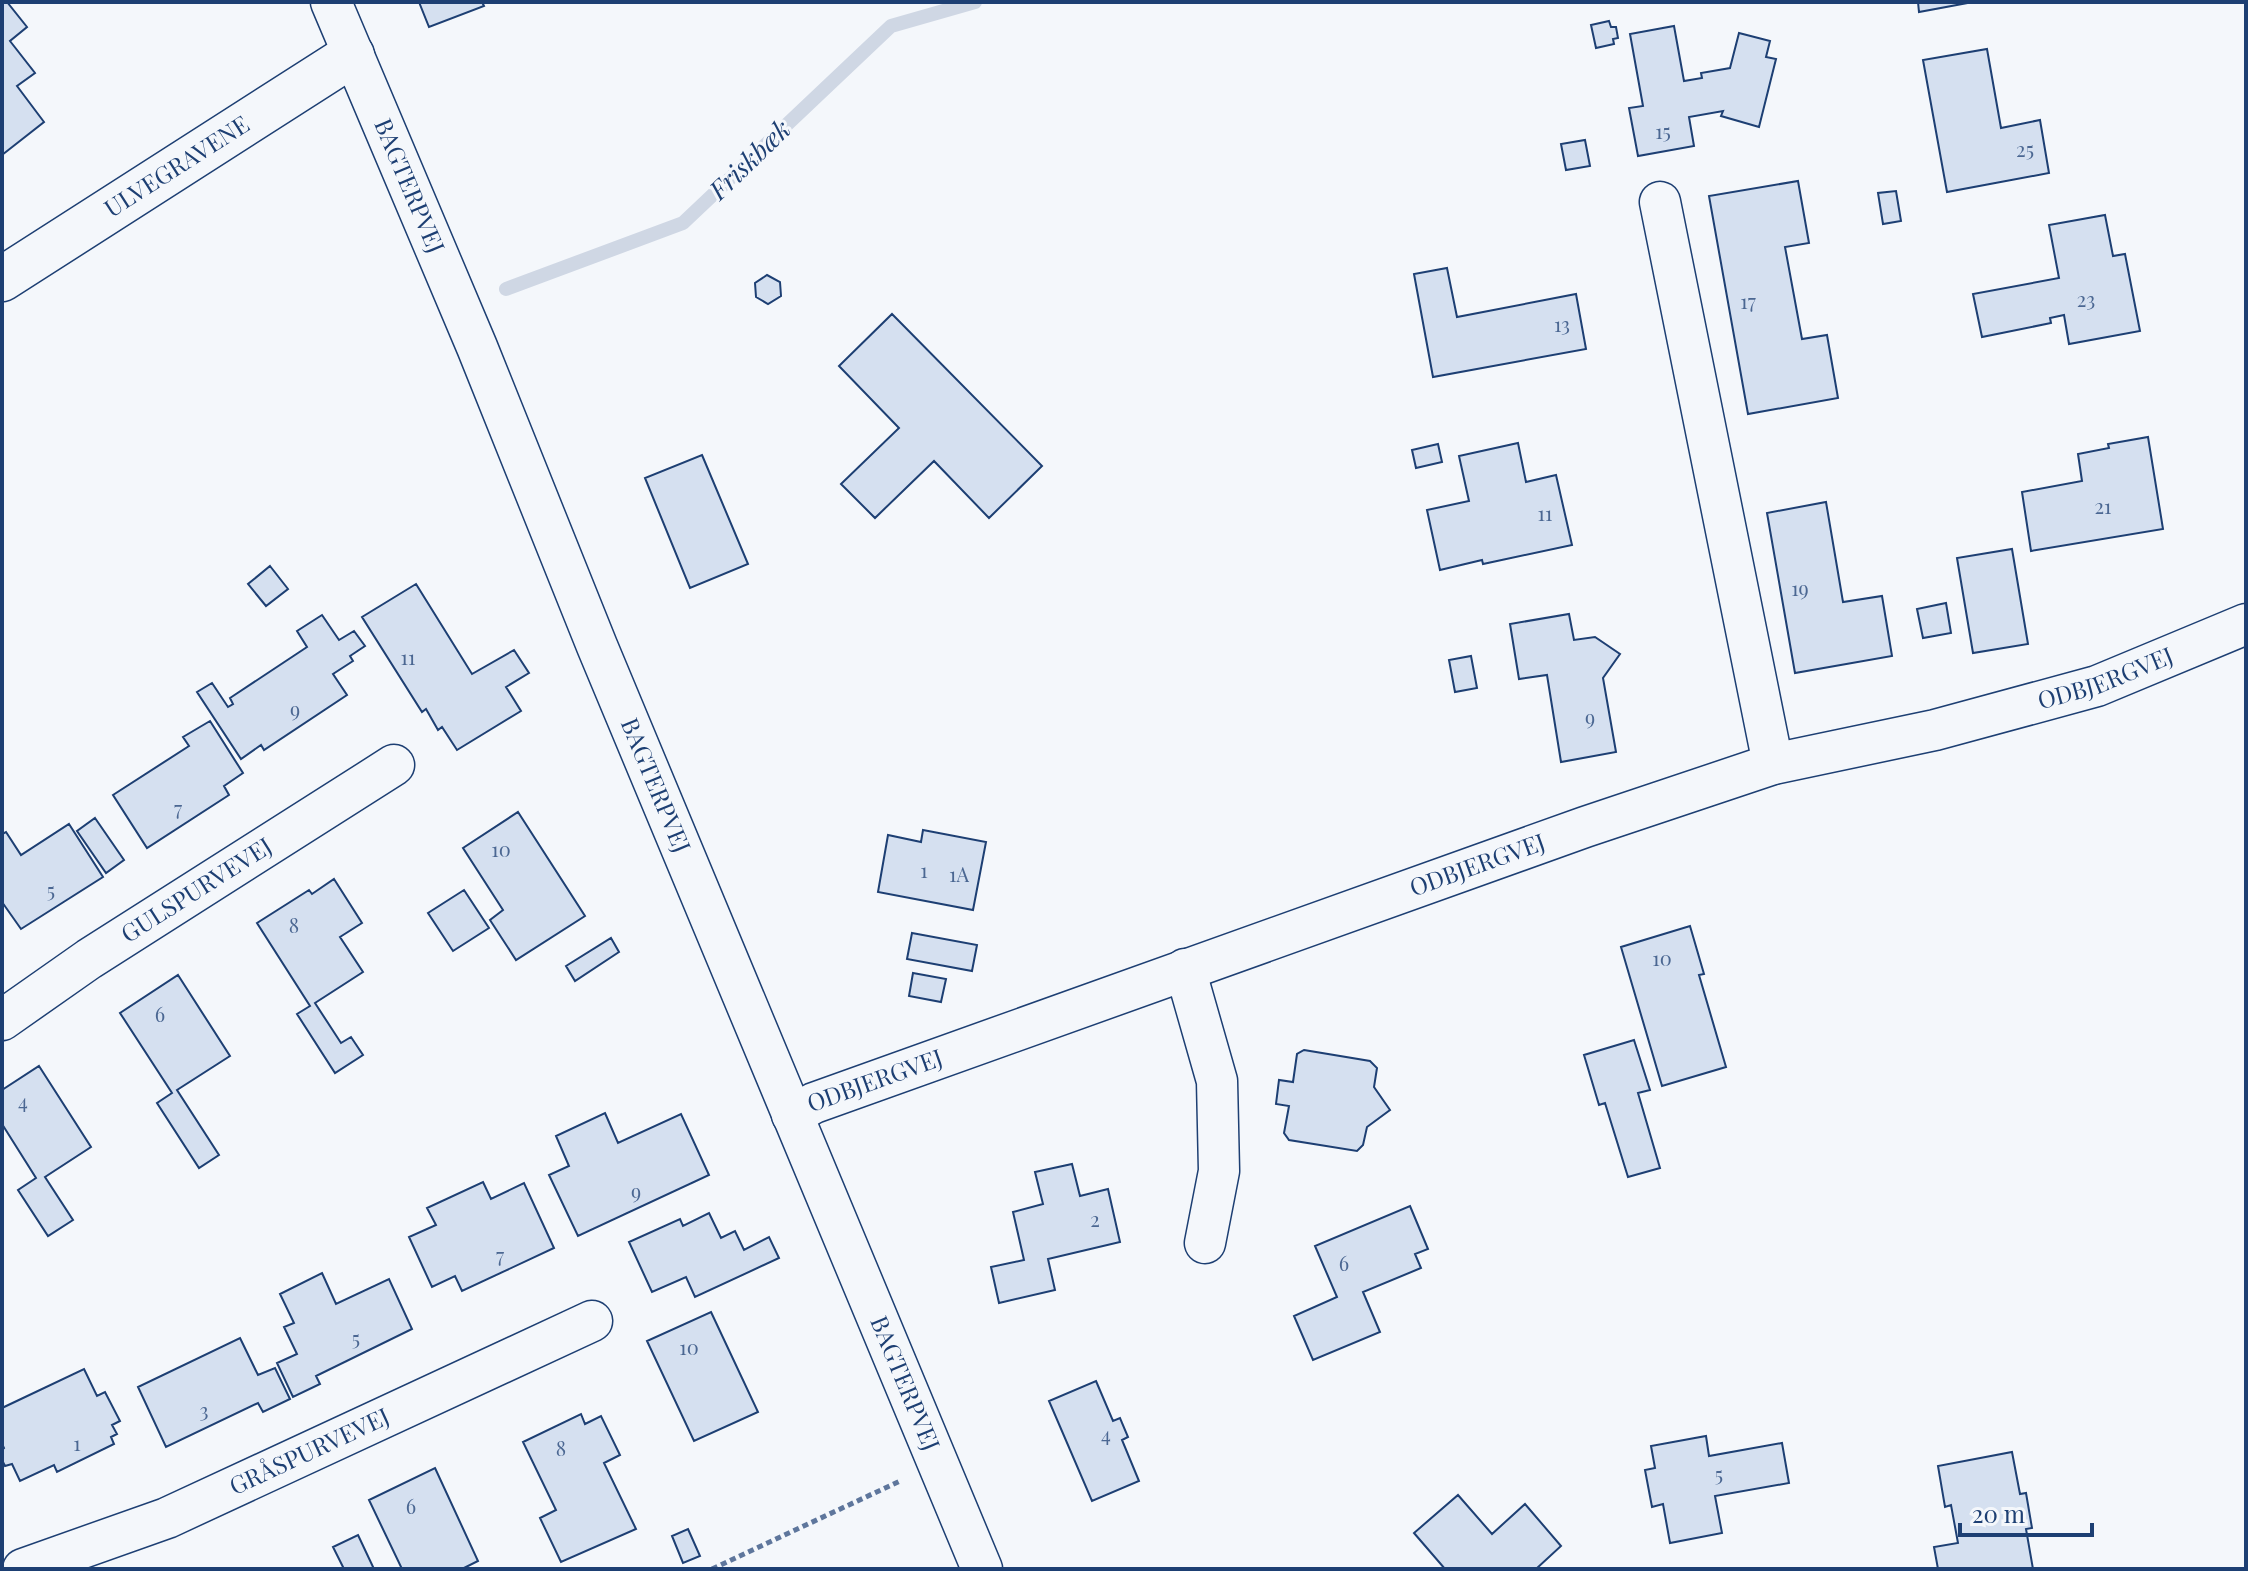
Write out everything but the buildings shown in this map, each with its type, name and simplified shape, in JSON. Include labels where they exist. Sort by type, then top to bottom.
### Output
[{"type":"street","name":"BAGTERPVEJ","points":[[331,2],[477,347],[603,661],[982,1569]]},
{"type":"street","name":"ULVEGRAVENE","points":[[2,279],[352,55]]},
{"type":"street","points":[[1660,202],[1773,764]]},
{"type":"street","name":"ODBJERGVEJ","points":[[792,1115],[814,1103],[1585,827],[1773,764],[1935,730],[2097,686],[2246,624]]},
{"type":"street","name":"GULSPURVEVEJ","points":[[2,1020],[89,959],[394,765]]},
{"type":"street","points":[[1185,969],[1217,1081],[1219,1171],[1205,1243]]},
{"type":"street","name":"GRÅSPURVEVEJ","points":[[23,1569],[167,1518],[592,1321]]},
{"type":"path","points":[[712,1569],[938,1463]]},
{"type":"waterway","name":"Friskbæk","points":[[506,289],[683,223],[891,26],[975,2]]}]
